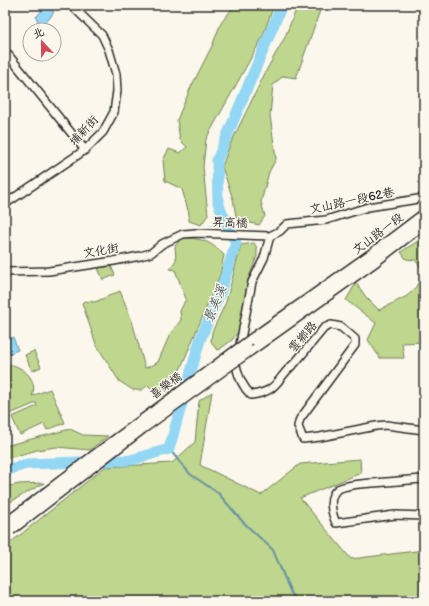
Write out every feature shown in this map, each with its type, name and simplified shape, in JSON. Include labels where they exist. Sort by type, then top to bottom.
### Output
[{"type":"main road","name":"文山路一段","points":[[348,276],[424,214]]},
{"type":"main road","name":"文山路一段","points":[[348,276],[424,224]]},
{"type":"main road","name":"喜樂橋","points":[[7,528],[348,276]]},
{"type":"street","name":"埔新街","points":[[5,204],[85,150],[103,132],[114,112],[117,91],[116,74],[109,50],[102,35],[71,5]]},
{"type":"street","points":[[5,51],[85,150]]},
{"type":"street","name":"文山路一段62巷","points":[[267,236],[280,231],[287,224],[326,220],[368,207],[424,198]]},
{"type":"street","name":"昇高橋","points":[[196,233],[267,236]]},
{"type":"street","name":"文化街","points":[[5,272],[48,271],[140,256],[151,253],[162,244],[183,234],[196,233]]},
{"type":"street","name":"雲鄉路","points":[[267,236],[264,258],[252,282],[236,365],[245,390],[251,395],[262,394],[272,389],[324,328],[332,325],[341,327],[355,339],[354,345],[300,419],[298,426],[302,439],[386,425],[424,430]]},
{"type":"street","points":[[424,479],[354,485],[338,489],[335,493],[331,508],[336,523],[395,515],[424,516]]},
{"type":"green space","points":[[235,5],[274,5],[262,38],[206,139],[203,167],[208,215],[201,225],[189,221],[189,214],[182,189],[165,181],[163,160],[169,149],[180,153],[187,147],[180,140],[177,120],[190,89],[212,46],[221,23]]},
{"type":"green space","points":[[298,5],[322,5],[296,78],[283,76],[273,85],[270,115],[276,159],[269,172],[261,202],[265,216],[259,225],[242,221],[236,216],[233,199],[222,167],[229,147],[267,69],[284,39]]},
{"type":"green space","points":[[424,237],[424,272],[415,260],[406,259],[401,252]]},
{"type":"green space","points":[[182,238],[195,239],[210,243],[224,255],[220,275],[177,377],[160,391],[155,393],[148,385],[142,390],[133,390],[119,381],[96,344],[82,303],[84,301],[95,302],[120,291],[132,321],[145,368],[158,362],[170,334],[181,320],[180,311],[186,299],[175,270],[170,269],[176,260],[175,246]]},
{"type":"green space","points":[[254,243],[257,248],[257,256],[248,280],[239,331],[232,340],[219,350],[216,349],[211,341],[212,332],[226,302],[241,245]]},
{"type":"green space","points":[[111,266],[115,275],[103,280],[98,268]]},
{"type":"green space","points":[[424,273],[424,342],[402,343],[404,358],[380,358],[368,340],[376,323],[346,300],[356,283],[366,297],[379,310],[407,296],[414,290]]},
{"type":"green space","points":[[34,351],[41,367],[32,371],[25,355]]},
{"type":"green space","points":[[5,365],[14,365],[24,371],[31,379],[34,390],[32,396],[50,389],[65,423],[47,430],[44,424],[20,435],[12,417],[37,406],[36,403],[5,416]]},
{"type":"green space","points":[[212,392],[200,465],[261,495],[300,464],[360,459],[361,473],[300,498],[351,559],[424,550],[424,601],[5,601],[5,547],[105,467],[172,463],[195,442],[199,401]]},
{"type":"green space","points":[[70,429],[83,435],[108,436],[90,450],[56,447],[37,450],[5,459],[5,446]]},
{"type":"green space","points":[[44,483],[5,505],[5,487],[19,484]]},
{"type":"water","points":[[46,6],[54,12],[45,22],[38,22],[36,17]]},
{"type":"water","points":[[13,337],[18,350],[5,355],[5,340]]},
{"type":"waterway","name":"景美溪","points":[[5,472],[27,464],[131,460],[169,449],[200,340],[220,293],[236,243],[218,203],[217,160],[282,5]]},
{"type":"waterway","points":[[169,449],[190,474],[218,493],[243,522],[273,550],[291,593],[298,601]]}]
